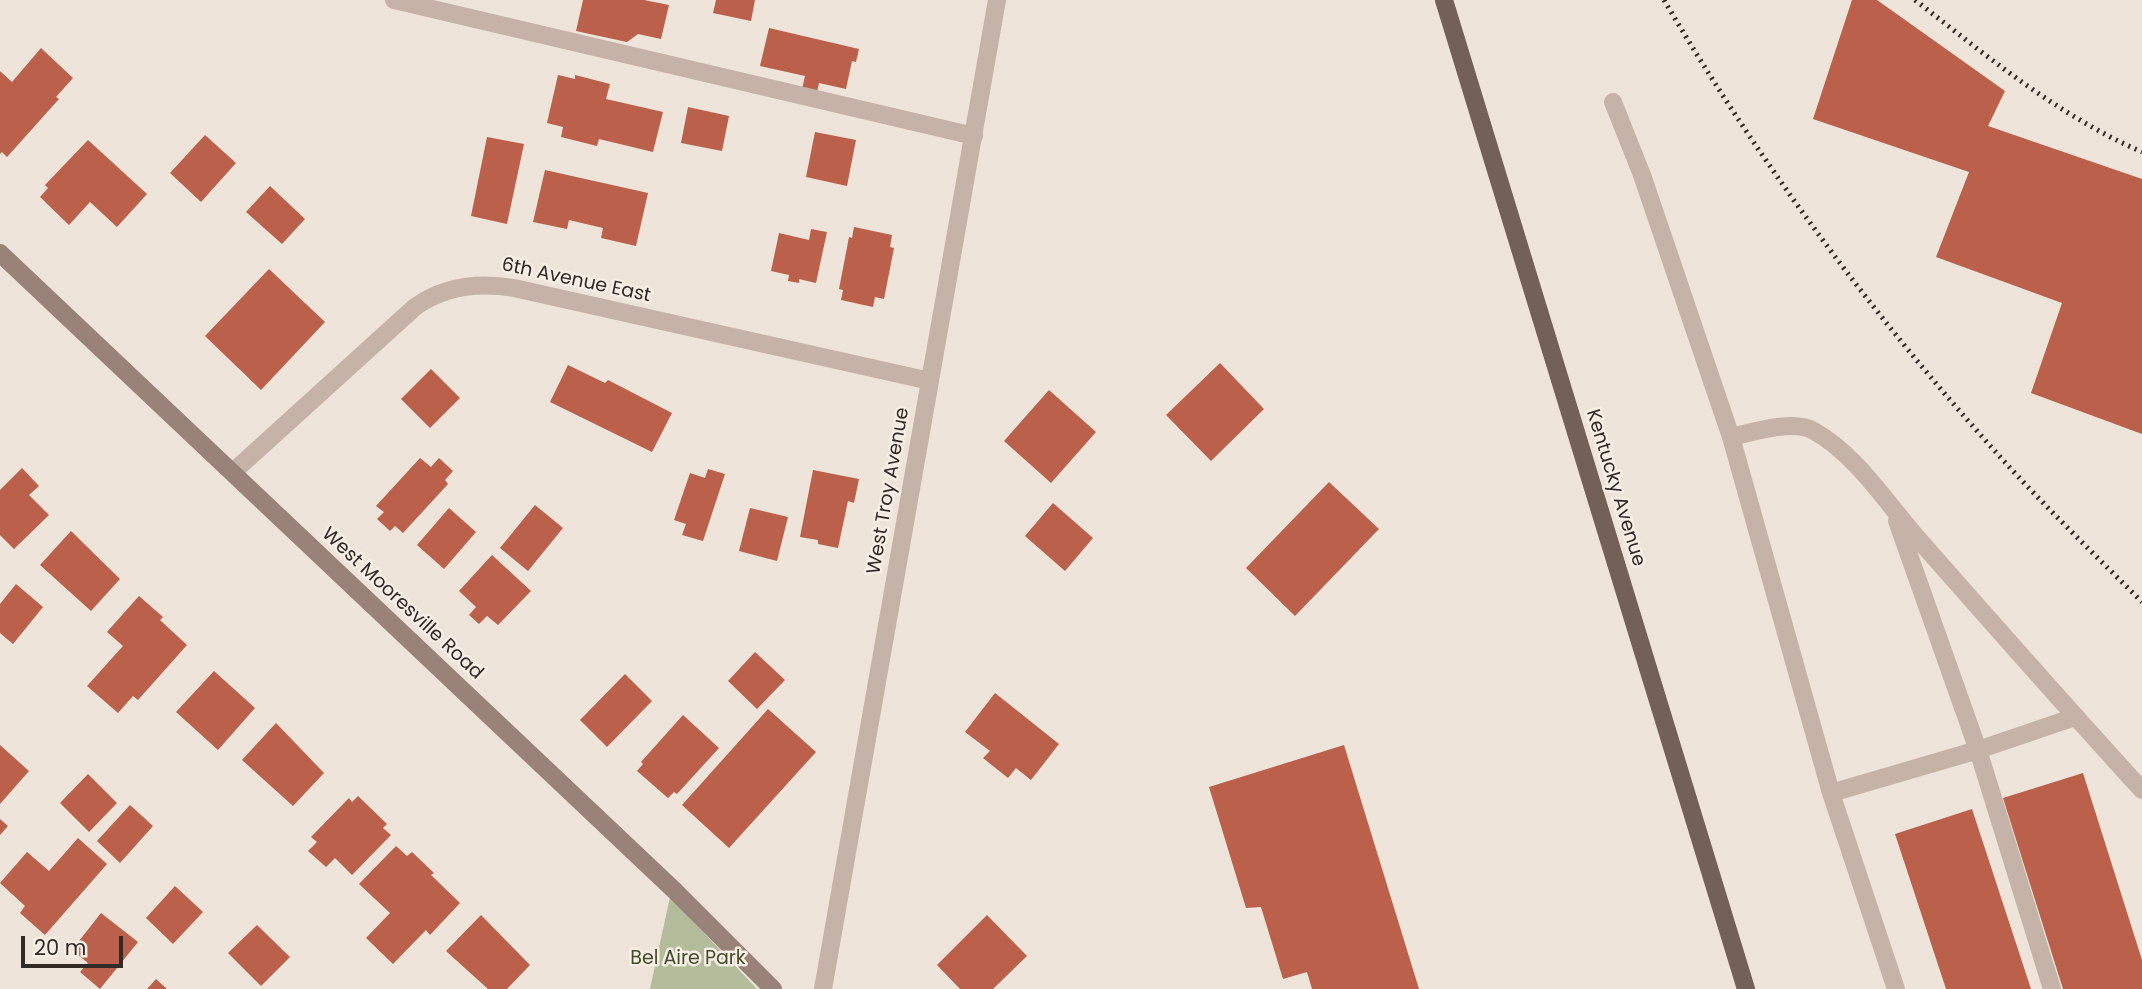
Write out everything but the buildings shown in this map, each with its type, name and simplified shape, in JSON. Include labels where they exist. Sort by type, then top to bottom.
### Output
[{"type":"main road","name":"Kentucky Avenue","points":[[1444,0],[1746,989]]},
{"type":"main road","name":"West Mooresville Road","points":[[0,253],[665,882],[773,989]]},
{"type":"street","points":[[394,0],[974,136]]},
{"type":"street","name":"West Troy Avenue","points":[[823,989],[997,0]]},
{"type":"street","points":[[1613,102],[1642,175],[1731,437],[1831,793],[1896,989]]},
{"type":"street","name":"6th Avenue East","points":[[233,472],[415,307],[448,290],[486,284],[930,381]]},
{"type":"street","points":[[1731,437],[1782,426],[1812,429],[1849,456],[1894,512],[2142,790]]},
{"type":"street","points":[[1894,512],[1978,750],[2052,989]]},
{"type":"street","points":[[1831,793],[1978,750],[2075,717]]},
{"type":"green space","name":"Bel Aire Park","points":[[670,897],[757,989],[650,989]]},
{"type":"railway","points":[[1664,0],[1700,60],[1777,176],[1903,344],[2012,470],[2142,602]]},
{"type":"railway","points":[[1915,0],[1996,63],[2052,102],[2081,121],[2142,152]]}]
